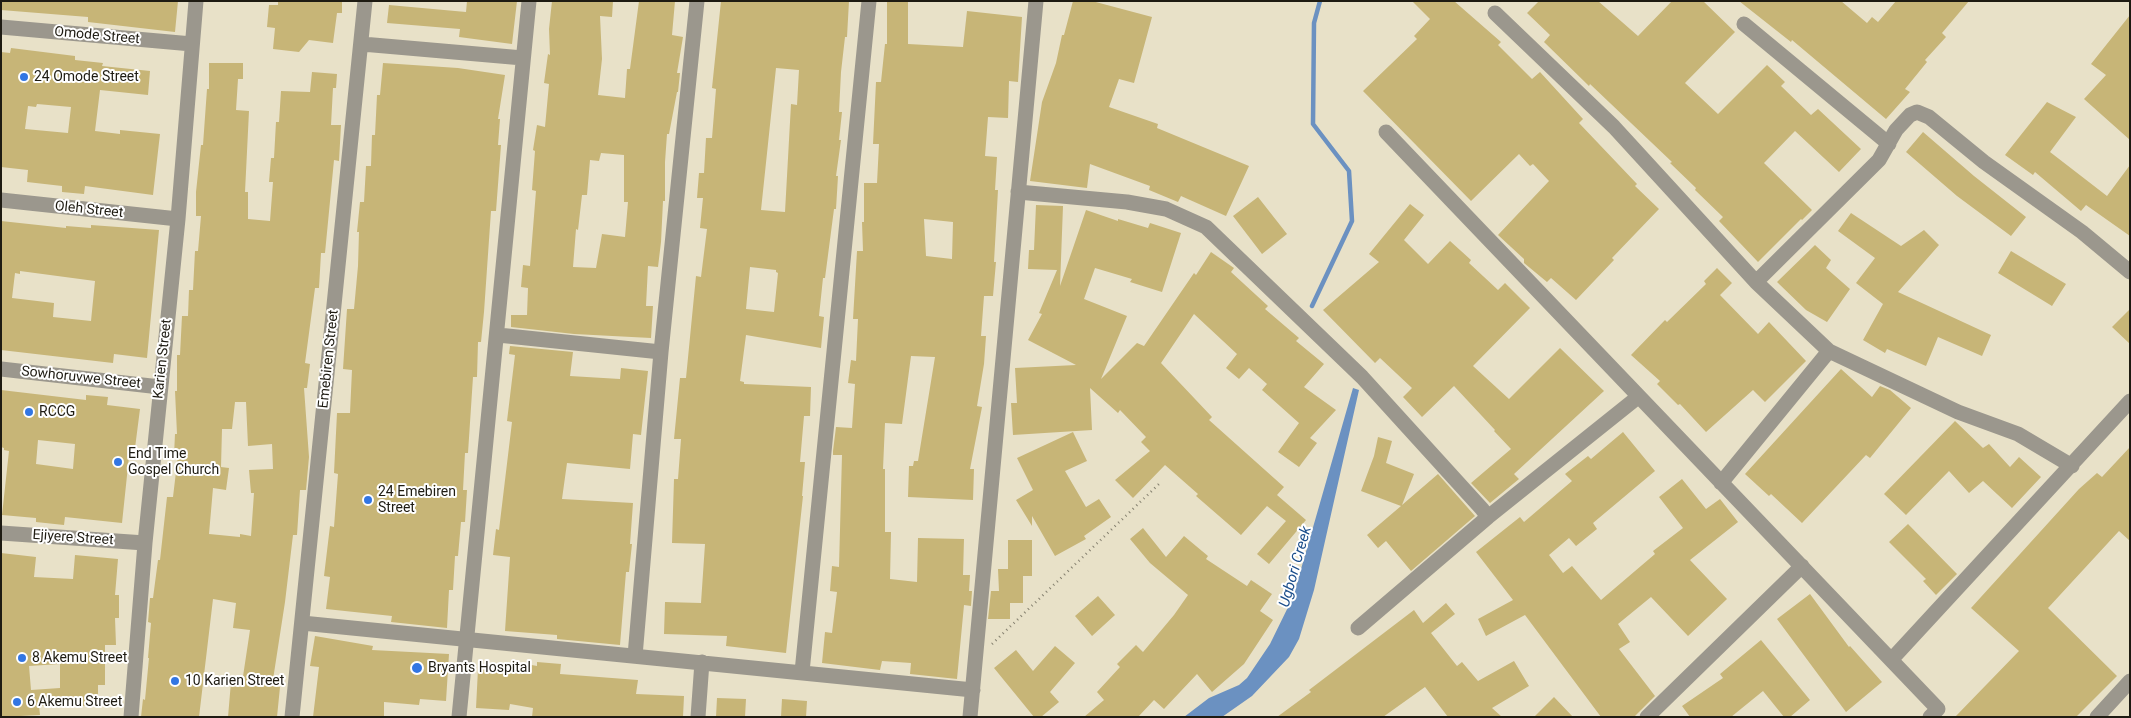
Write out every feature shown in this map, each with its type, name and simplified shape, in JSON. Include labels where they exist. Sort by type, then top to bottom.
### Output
[{"type":"street","name":"Karien Street","points":[[131,717],[144,543],[178,219],[196,1]]},
{"type":"street","name":"Emebiren Street","points":[[292,717],[365,1]]},
{"type":"street","points":[[459,717],[498,335],[522,58],[529,1]]},
{"type":"street","points":[[635,656],[662,352],[697,1]]},
{"type":"street","points":[[802,672],[869,1]]},
{"type":"street","points":[[970,717],[1036,1]]},
{"type":"street","points":[[1494,13],[1614,127],[1756,282],[1829,351],[1958,412],[2018,434],[2072,466]]},
{"type":"street","points":[[1744,24],[1889,144]]},
{"type":"street","name":"Omode Street","points":[[1,27],[192,44]]},
{"type":"street","points":[[362,44],[522,58]]},
{"type":"street","points":[[1756,282],[1879,160],[1896,130],[1910,115],[1917,112],[1929,118],[1984,162],[2082,232],[2130,272]]},
{"type":"street","points":[[1386,132],[1892,660],[1938,714]]},
{"type":"street","points":[[1018,192],[1128,202],[1166,209],[1206,227],[1362,377],[1482,509],[1488,518]]},
{"type":"street","name":"Oleh Street","points":[[1,200],[178,219]]},
{"type":"street","points":[[498,335],[662,352]]},
{"type":"street","points":[[1721,483],[1829,351]]},
{"type":"street","name":"Sowhoruvwe Street","points":[[1,369],[160,387]]},
{"type":"street","points":[[1358,628],[1488,518],[1638,397]]},
{"type":"street","points":[[1892,660],[2130,401]]},
{"type":"street","name":"Ejiyere Street","points":[[1,533],[144,543]]},
{"type":"street","points":[[1647,717],[1802,566]]},
{"type":"street","points":[[302,623],[467,641],[702,662],[973,690]]},
{"type":"street","points":[[698,717],[702,662]]},
{"type":"street","points":[[2097,717],[2130,681]]},
{"type":"path","points":[[976,658],[1029,610],[1158,484]]},
{"type":"water","points":[[1353,388],[1359,390],[1314,590],[1299,639],[1289,657],[1252,696],[1222,717],[1184,717],[1209,698],[1239,685],[1247,678],[1270,644],[1293,597]]},
{"type":"building","points":[[1,1],[178,1],[175,32],[88,22],[88,17],[1,10]]},
{"type":"building","points":[[278,1],[342,1],[342,13],[337,13],[333,43],[309,40],[299,52],[273,49],[275,28],[267,27],[269,5],[278,5]]},
{"type":"building","points":[[467,1],[517,1],[512,44],[459,37],[460,29],[387,23],[389,5],[466,12]]},
{"type":"building","points":[[552,1],[613,1],[612,17],[600,16],[602,59],[598,95],[625,98],[627,69],[630,69],[639,1],[675,1],[672,35],[683,37],[677,73],[680,73],[678,92],[669,134],[667,134],[665,201],[663,201],[658,267],[648,266],[646,306],[653,306],[651,338],[574,334],[511,327],[511,315],[527,315],[528,288],[521,287],[523,265],[530,266],[536,191],[532,190],[535,151],[533,150],[537,125],[545,127],[549,84],[544,83],[548,54],[550,55],[549,29]],"holes":[[[601,153],[624,155],[624,202],[628,202],[625,237],[602,234],[596,268],[573,267],[576,229],[578,230],[582,195],[587,195],[590,160],[599,161]]]},
{"type":"building","points":[[721,1],[849,1],[847,37],[845,37],[841,72],[839,112],[842,112],[839,140],[841,140],[836,176],[838,176],[836,209],[834,209],[825,278],[823,278],[819,316],[824,317],[821,348],[746,335],[740,381],[744,382],[744,384],[811,387],[810,416],[804,416],[800,462],[805,462],[803,496],[786,653],[726,646],[727,636],[664,634],[665,602],[701,603],[705,544],[672,543],[674,479],[678,479],[681,439],[674,439],[680,378],[686,378],[696,276],[701,277],[707,229],[700,228],[703,198],[697,198],[699,173],[704,173],[706,138],[712,138],[716,89],[712,88]],"holes":[[[776,68],[799,70],[797,105],[791,104],[785,212],[761,210]],[[750,267],[776,270],[778,273],[774,312],[746,309]]]},
{"type":"building","points":[[887,1],[908,1],[908,44],[963,47],[967,11],[1022,17],[1018,82],[1009,81],[1008,118],[988,117],[985,156],[997,157],[995,190],[998,190],[994,262],[996,262],[993,296],[984,296],[981,336],[986,336],[984,364],[977,406],[982,407],[970,469],[974,469],[973,500],[908,497],[909,466],[913,466],[914,461],[918,461],[935,357],[911,356],[902,424],[885,423],[883,469],[885,469],[885,532],[891,532],[890,579],[917,582],[918,538],[964,539],[963,575],[970,575],[969,591],[972,591],[971,606],[964,605],[957,679],[910,674],[911,663],[882,661],[880,670],[822,663],[825,632],[832,633],[837,592],[830,591],[832,566],[839,567],[842,455],[833,455],[833,451],[836,427],[852,428],[855,384],[848,383],[851,360],[856,361],[858,319],[853,319],[857,251],[863,251],[864,183],[877,183],[879,144],[873,144],[876,82],[881,82],[885,44],[887,44]],"holes":[[[924,219],[953,222],[952,259],[926,256]]]},
{"type":"building","points":[[1073,1],[1092,1],[1152,17],[1134,83],[1119,79],[1109,107],[1158,124],[1157,128],[1249,166],[1226,216],[1181,196],[1178,202],[1149,190],[1150,186],[1090,164],[1087,188],[1030,181],[1042,102],[1056,63],[1062,35],[1064,35]]},
{"type":"building","points":[[1412,1],[1454,1],[1501,42],[1498,45],[1532,79],[1540,72],[1583,119],[1579,123],[1637,184],[1635,186],[1659,209],[1612,258],[1614,260],[1576,300],[1551,278],[1547,282],[1524,263],[1524,259],[1498,235],[1549,181],[1533,164],[1530,166],[1519,154],[1471,201],[1363,91],[1417,39],[1414,36],[1430,19]]},
{"type":"building","points":[[1539,1],[1598,1],[1638,36],[1672,1],[1703,1],[1735,32],[1685,83],[1718,114],[1767,65],[1785,82],[1781,86],[1811,115],[1818,109],[1861,149],[1839,172],[1795,131],[1764,163],[1812,210],[1758,262],[1719,221],[1723,217],[1670,163],[1672,162],[1544,42],[1550,35],[1527,13]]},
{"type":"building","points":[[1739,1],[1841,1],[1867,23],[1872,17],[1878,22],[1896,1],[1969,1],[1942,33],[1946,37],[1925,60],[1927,62],[1905,89],[1910,92],[1886,119],[1792,40],[1791,42]]},
{"type":"building","points":[[2130,15],[2130,140],[2084,99],[2106,75],[2091,64]]},
{"type":"building","points":[[11,48],[75,56],[75,60],[103,63],[102,66],[150,71],[148,95],[100,90],[95,131],[120,134],[120,130],[160,134],[153,195],[85,186],[84,194],[62,192],[62,186],[27,182],[28,170],[1,167],[1,52],[10,53]],"holes":[[[37,104],[71,107],[68,133],[25,129],[28,106],[36,107]]]},
{"type":"building","points":[[209,63],[243,63],[243,79],[238,79],[236,110],[249,111],[245,192],[248,192],[248,219],[270,221],[273,182],[269,182],[271,158],[274,158],[276,122],[279,122],[281,91],[310,92],[312,72],[337,74],[336,88],[333,88],[331,125],[341,125],[339,161],[334,160],[325,253],[321,253],[319,288],[315,288],[305,363],[310,364],[307,388],[304,388],[309,457],[306,490],[300,490],[297,535],[293,535],[272,686],[280,687],[277,717],[228,717],[231,682],[242,683],[250,630],[233,628],[236,603],[213,599],[199,717],[141,717],[143,699],[145,700],[149,658],[151,623],[148,622],[150,598],[153,598],[158,560],[160,560],[167,497],[173,497],[178,455],[174,455],[175,434],[177,434],[175,391],[177,391],[177,355],[180,355],[182,316],[188,316],[189,290],[193,290],[195,251],[198,251],[201,216],[196,216],[196,192],[201,145],[203,145],[207,89],[209,89]],"holes":[[[235,402],[246,402],[248,446],[272,444],[273,469],[249,470],[251,493],[254,493],[251,536],[240,534],[240,537],[209,534],[213,488],[226,490],[229,468],[221,467],[222,429],[232,429]]]},
{"type":"building","points":[[383,63],[458,68],[505,75],[498,119],[500,119],[498,145],[501,145],[496,211],[491,211],[481,342],[478,342],[477,377],[473,377],[468,453],[465,453],[463,490],[467,490],[465,522],[461,522],[458,556],[455,556],[453,590],[449,590],[447,628],[391,622],[392,616],[326,609],[330,577],[324,576],[330,526],[334,527],[338,474],[334,473],[337,413],[350,413],[352,370],[343,369],[347,309],[354,309],[358,266],[359,232],[357,232],[360,202],[364,202],[366,166],[371,166],[372,135],[375,135],[377,95],[380,95]]},
{"type":"building","points":[[2047,102],[2076,117],[2050,152],[2107,196],[2130,165],[2130,236],[2086,205],[2081,211],[2035,172],[2033,175],[2005,155]]},
{"type":"building","points":[[1923,132],[2026,217],[2011,236],[1957,196],[1906,152]]},
{"type":"building","points":[[1258,197],[1287,234],[1262,254],[1233,216]]},
{"type":"building","points":[[1410,204],[1424,215],[1404,240],[1428,264],[1450,241],[1471,260],[1469,263],[1498,290],[1505,283],[1530,308],[1473,366],[1509,399],[1560,348],[1604,391],[1514,474],[1519,479],[1490,503],[1471,483],[1511,449],[1495,430],[1454,386],[1422,417],[1403,397],[1412,388],[1380,358],[1375,363],[1323,310],[1379,262],[1369,254]]},
{"type":"building","points":[[1036,205],[1063,206],[1060,286],[1086,210],[1118,221],[1118,219],[1148,228],[1150,223],[1181,233],[1162,292],[1130,282],[1132,279],[1095,268],[1084,299],[1127,316],[1101,379],[1137,343],[1144,346],[1194,273],[1196,275],[1211,252],[1234,268],[1231,272],[1268,306],[1265,309],[1299,338],[1296,341],[1324,364],[1304,387],[1336,410],[1310,438],[1317,443],[1299,467],[1278,452],[1299,423],[1262,390],[1267,384],[1249,368],[1239,379],[1226,368],[1237,354],[1194,314],[1161,363],[1212,417],[1209,420],[1284,487],[1277,495],[1306,520],[1269,564],[1257,554],[1286,521],[1267,506],[1241,535],[1196,496],[1198,494],[1165,465],[1133,498],[1115,480],[1150,451],[1141,442],[1146,437],[1120,410],[1118,413],[1090,388],[1092,430],[1013,435],[1011,403],[1017,403],[1015,368],[1076,365],[1028,340],[1042,314],[1039,313],[1057,270],[1028,269],[1029,250],[1034,250]]},
{"type":"building","points":[[1851,213],[1901,246],[1924,230],[1939,245],[1898,292],[1991,335],[1982,356],[1938,337],[1926,366],[1887,349],[1885,353],[1863,340],[1883,304],[1856,283],[1875,258],[1838,231]]},
{"type":"building","points":[[1,221],[66,228],[66,226],[91,228],[91,225],[159,230],[147,358],[114,354],[113,363],[1,350]],"holes":[[[20,271],[95,281],[91,321],[53,317],[54,303],[12,298],[15,273],[20,274]]]},
{"type":"building","points":[[1815,245],[1831,260],[1826,268],[1850,289],[1827,322],[1806,310],[1777,282]]},
{"type":"building","points":[[2011,251],[2066,284],[2052,306],[1998,273]]},
{"type":"building","points":[[1717,268],[1732,283],[1720,295],[1758,334],[1769,322],[1806,361],[1765,402],[1753,390],[1706,432],[1680,404],[1678,405],[1657,384],[1660,381],[1631,355],[1665,320],[1667,322],[1706,284],[1704,281]]},
{"type":"building","points":[[2130,309],[2130,344],[2112,327]]},
{"type":"building","points":[[510,346],[573,352],[570,376],[620,379],[621,368],[648,371],[641,435],[633,434],[630,469],[567,463],[562,499],[633,503],[630,544],[632,544],[629,572],[626,572],[620,645],[557,639],[557,635],[505,631],[510,557],[493,555],[496,529],[499,530],[512,422],[507,421],[515,355],[509,354]]},
{"type":"building","points":[[1841,369],[1872,397],[1880,386],[1890,390],[1911,408],[1870,458],[1866,455],[1802,523],[1771,494],[1769,496],[1745,474]]},
{"type":"building","points":[[1,390],[86,400],[86,395],[108,397],[107,405],[140,409],[135,448],[130,447],[122,523],[65,517],[64,525],[36,522],[36,518],[2,515],[9,451],[1,447]],"holes":[[[38,440],[75,444],[73,469],[36,464]]]},
{"type":"building","points":[[1955,421],[1983,448],[1989,444],[2010,467],[2019,457],[2041,477],[2012,508],[1983,481],[1969,493],[1949,471],[1906,515],[1884,494]]},
{"type":"building","points":[[1073,432],[1087,461],[1065,471],[1086,507],[1099,499],[1111,517],[1084,536],[1086,539],[1055,556],[1032,516],[1032,526],[1016,500],[1033,490],[1017,458]]},
{"type":"building","points":[[1623,432],[1655,471],[1593,523],[1597,529],[1576,546],[1569,538],[1549,555],[1563,573],[1572,566],[1601,600],[1655,554],[1653,551],[1683,528],[1659,497],[1682,479],[1706,509],[1720,499],[1738,522],[1690,560],[1727,599],[1688,636],[1651,597],[1618,624],[1630,642],[1619,649],[1655,696],[1634,717],[1601,717],[1525,615],[1486,636],[1478,619],[1513,600],[1476,552],[1520,517],[1524,522],[1572,481],[1565,474],[1588,456],[1591,459]]},
{"type":"building","points":[[1378,437],[1392,441],[1386,463],[1414,474],[1402,505],[1438,474],[1475,516],[1411,571],[1386,541],[1378,548],[1367,535],[1401,506],[1361,491],[1374,456]]},
{"type":"building","points":[[2130,447],[2130,541],[2119,531],[2048,608],[2117,676],[2076,717],[1955,717],[2019,651],[1971,608],[2079,489],[2097,473],[2102,477]]},
{"type":"building","points":[[1908,524],[1957,574],[1936,595],[1923,581],[1926,579],[1889,542]]},
{"type":"building","points":[[1143,528],[1166,557],[1184,536],[1208,556],[1206,559],[1247,586],[1251,580],[1272,594],[1260,611],[1273,620],[1244,664],[1212,692],[1197,674],[1164,709],[1154,700],[1138,717],[1084,717],[1104,700],[1097,692],[1120,667],[1117,664],[1136,645],[1143,652],[1188,595],[1150,563],[1130,539]]},
{"type":"building","points":[[1008,540],[1032,540],[1032,576],[1023,576],[1023,603],[1010,603],[1010,619],[988,619],[991,591],[999,591],[998,569],[1008,569]]},
{"type":"building","points":[[1,553],[36,557],[34,577],[73,579],[75,555],[118,559],[115,595],[119,595],[119,618],[115,618],[116,645],[105,645],[105,685],[98,685],[98,706],[39,706],[40,715],[1,717]],"holes":[[[60,664],[60,688],[31,690],[29,666]]]},
{"type":"building","points":[[1810,594],[1849,647],[1882,682],[1846,712],[1777,619]]},
{"type":"building","points":[[1098,596],[1115,615],[1092,636],[1075,616]]},
{"type":"building","points":[[1446,603],[1455,614],[1431,633],[1457,666],[1462,662],[1478,681],[1514,661],[1529,686],[1492,708],[1502,717],[1448,717],[1425,687],[1383,717],[1277,717],[1311,692],[1309,690],[1414,610],[1423,623]]},
{"type":"building","points":[[315,636],[373,646],[372,650],[449,654],[446,701],[420,699],[419,705],[384,702],[384,717],[313,717],[319,667],[310,666]]},
{"type":"building","points":[[1761,640],[1810,700],[1790,717],[1784,717],[1763,691],[1731,717],[1690,717],[1682,706],[1723,678],[1720,674]]},
{"type":"building","points":[[1055,646],[1075,663],[1050,692],[1059,702],[1041,717],[1034,717],[994,668],[1016,650],[1033,671]]},
{"type":"building","points":[[537,662],[561,664],[560,674],[638,680],[636,694],[684,696],[683,717],[532,717],[533,708],[510,704],[509,710],[476,708],[478,669],[501,671],[501,667],[520,668],[521,663],[537,666]]},
{"type":"building","points":[[1554,697],[1573,717],[1534,717]]},
{"type":"building","points":[[717,698],[746,699],[745,717],[716,717]]},
{"type":"building","points":[[782,699],[807,701],[806,717],[781,717]]},
{"type":"waterway","points":[[1312,306],[1352,221],[1349,171],[1313,124],[1314,23],[1320,1]]},
{"type":"place","name":"24 Omode Street","points":[[24,77]]},
{"type":"place","name":"RCCG","points":[[29,412]]},
{"type":"place","name":"End Time Gospel Church","points":[[118,462]]},
{"type":"place","name":"24 Emebiren Street","points":[[368,500]]},
{"type":"place","name":"8 Akemu Street","points":[[22,658]]},
{"type":"place","name":"Bryants Hospital","points":[[417,668]]},
{"type":"place","name":"10 Karien Street","points":[[175,681]]},
{"type":"place","name":"6 Akemu Street","points":[[17,702]]},
{"type":"water label","name":"Ugbori Creek","points":[[1296,567]]}]
